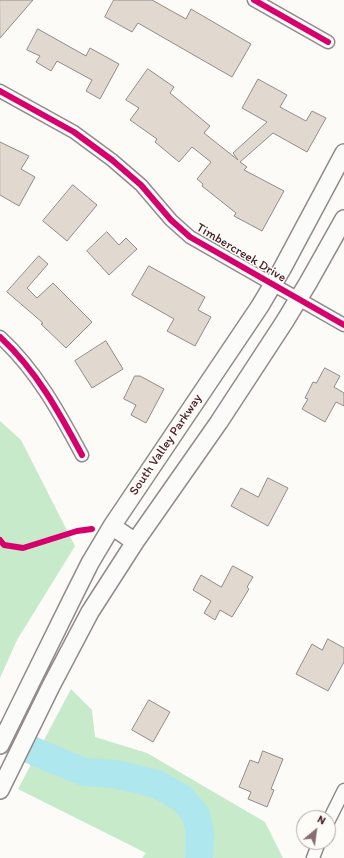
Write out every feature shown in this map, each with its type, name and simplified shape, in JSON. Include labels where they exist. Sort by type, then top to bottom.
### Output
[{"type":"main road","name":"South Valley Parkway","points":[[0,745],[90,563],[112,526],[273,285],[344,153]]},
{"type":"main road","points":[[0,790],[90,612],[135,542],[218,422],[299,300],[344,220]]},
{"type":"main road","points":[[112,526],[135,542]]},
{"type":"street","points":[[254,0],[328,42]]},
{"type":"street","name":"Timbercreek Drive","points":[[0,91],[74,132],[112,160],[141,185],[171,220],[190,237],[344,325]]},
{"type":"street","points":[[0,337],[30,367],[59,411],[82,455]]},
{"type":"street","points":[[334,810],[344,790]]},
{"type":"path","points":[[0,540],[4,545],[23,548],[77,531],[92,529]]},
{"type":"green space","points":[[0,421],[21,440],[75,546],[17,640],[0,678]]},
{"type":"green space","points":[[71,689],[92,710],[95,737],[147,753],[265,822],[283,858],[142,858],[146,853],[18,789]]},
{"type":"building","points":[[0,0],[33,0],[0,38]]},
{"type":"building","points":[[114,0],[152,0],[186,19],[191,9],[251,44],[232,77],[138,23],[132,32],[105,17]]},
{"type":"building","points":[[38,29],[86,56],[90,48],[119,64],[100,99],[86,91],[92,80],[57,61],[51,71],[36,62],[40,56],[27,50]]},
{"type":"building","points":[[148,69],[174,87],[170,93],[210,126],[204,133],[238,160],[233,153],[267,122],[242,108],[258,79],[287,95],[280,107],[306,121],[312,111],[326,118],[307,152],[273,133],[240,162],[247,167],[244,170],[284,191],[262,231],[234,216],[236,213],[202,186],[203,184],[197,179],[211,162],[192,147],[179,162],[155,142],[157,139],[130,120],[139,108],[126,100]]},
{"type":"building","points":[[0,142],[29,156],[21,169],[35,177],[19,206],[0,195]]},
{"type":"building","points":[[73,185],[97,205],[67,241],[43,221]]},
{"type":"building","points":[[107,232],[119,245],[126,238],[137,249],[109,275],[87,251]]},
{"type":"building","points":[[39,256],[48,264],[27,288],[37,298],[53,283],[92,322],[66,348],[41,324],[43,323],[7,292]]},
{"type":"building","points":[[149,266],[205,297],[198,310],[211,317],[195,346],[167,331],[174,319],[132,295]]},
{"type":"building","points":[[106,341],[123,369],[92,388],[75,361]]},
{"type":"building","points":[[325,368],[340,376],[334,387],[344,393],[344,406],[336,402],[325,422],[302,409],[308,399],[305,398],[313,382],[316,383]]},
{"type":"building","points":[[135,376],[140,376],[164,389],[146,423],[131,415],[136,405],[124,399]]},
{"type":"building","points":[[268,478],[288,488],[268,526],[231,506],[241,488],[258,497]]},
{"type":"building","points":[[233,566],[253,577],[247,587],[249,589],[232,617],[220,610],[215,620],[204,613],[211,601],[193,590],[201,575],[221,587]]},
{"type":"building","points":[[328,639],[344,648],[344,662],[328,691],[296,674],[312,644],[322,650]]},
{"type":"building","points":[[149,700],[170,712],[153,742],[132,730]]},
{"type":"building","points":[[263,751],[283,759],[271,789],[274,790],[267,807],[248,799],[251,792],[239,787],[250,760],[258,763]]},
{"type":"waterway","points":[[0,735],[84,772],[114,774],[157,784],[183,799],[196,815],[200,832],[199,858]]},
{"type":"cycle path","points":[[254,0],[328,42]]},
{"type":"cycle path","points":[[0,91],[74,132],[112,160],[141,185],[171,220],[190,237],[344,325]]},
{"type":"cycle path","points":[[0,337],[25,363],[46,392],[82,455]]},
{"type":"cycle path","points":[[0,540],[4,545],[23,548],[77,531],[92,529]]}]
